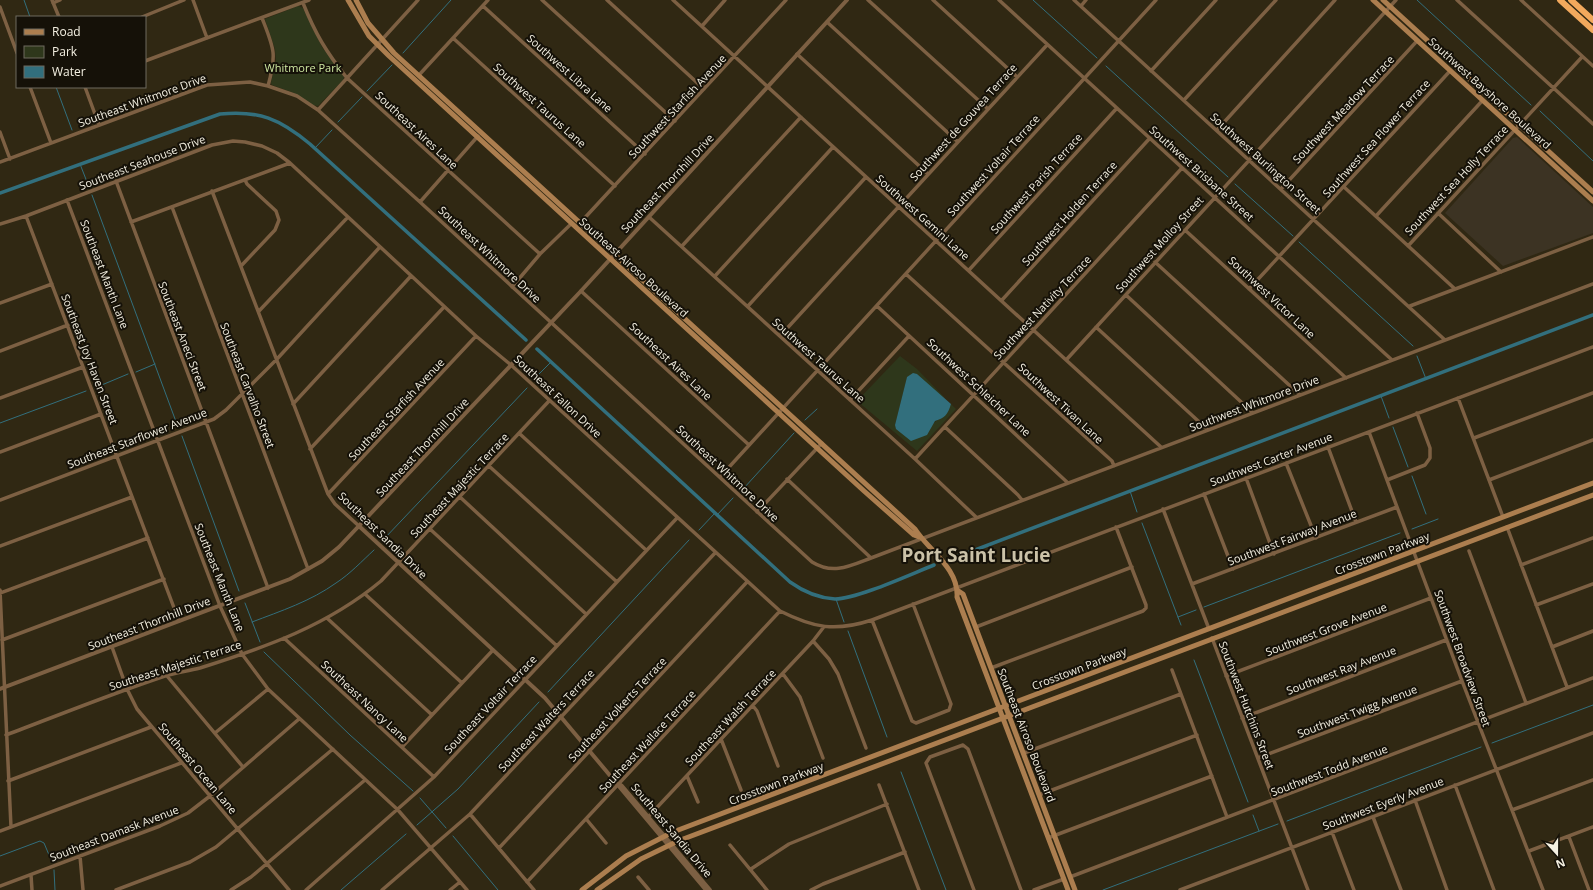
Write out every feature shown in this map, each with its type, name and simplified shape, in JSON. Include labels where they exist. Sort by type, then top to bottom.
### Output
[{"type":"highway","points":[[1560,0],[1593,30]]},
{"type":"highway","points":[[1571,0],[1593,20]]},
{"type":"main road","name":"Southeast Airoso Boulevard","points":[[348,0],[362,25],[431,95],[817,448],[908,530],[921,538]]},
{"type":"main road","name":"Southeast Airoso Boulevard","points":[[356,0],[379,43],[419,75],[614,254],[784,407],[915,529],[921,538],[948,568],[957,589],[957,597],[1068,890]]},
{"type":"main road","name":"Southwest Bayshore Boulevard","points":[[1373,0],[1593,201]]},
{"type":"main road","name":"Southwest Bayshore Boulevard","points":[[1383,0],[1593,192]]},
{"type":"main road","points":[[1423,46],[1428,47],[1446,64],[1452,63]]},
{"type":"main road","points":[[1450,70],[1457,71],[1474,86],[1478,87]]},
{"type":"main road","points":[[431,95],[435,90]]},
{"type":"main road","points":[[1578,187],[1582,188],[1593,198]]},
{"type":"main road","name":"Crosstown Parkway","points":[[582,890],[618,862],[663,837],[1593,483]]},
{"type":"main road","name":"Crosstown Parkway","points":[[597,890],[630,866],[669,844],[1593,495]]},
{"type":"main road","name":"Southeast Airoso Boulevard","points":[[957,589],[963,594],[976,627],[1075,890]]},
{"type":"street","points":[[59,16],[53,1],[60,0]]},
{"type":"street","points":[[144,16],[184,0]]},
{"type":"street","points":[[193,0],[207,38]]},
{"type":"street","points":[[146,61],[309,0]]},
{"type":"street","points":[[318,110],[418,0]]},
{"type":"street","points":[[419,75],[488,0]]},
{"type":"street","points":[[542,0],[675,122]]},
{"type":"street","points":[[607,0],[704,90]]},
{"type":"street","name":"Southwest Gemini Lane","points":[[673,0],[1161,447]]},
{"type":"street","points":[[702,26],[725,0]]},
{"type":"street","name":"Southwest Starfish Avenue","points":[[580,223],[616,186],[786,0]]},
{"type":"street","name":"Southeast Thornhill Drive","points":[[2,688],[268,588],[308,569],[339,547],[360,527],[551,323],[847,0]]},
{"type":"street","points":[[868,0],[988,109]]},
{"type":"street","points":[[933,0],[1017,76]]},
{"type":"street","name":"Southwest Brisbane Street","points":[[999,0],[1392,360]]},
{"type":"street","name":"Southwest Burlington Street","points":[[1074,0],[1410,306],[1445,340]]},
{"type":"street","points":[[1081,6],[1086,0]]},
{"type":"street","name":"Southwest Voltair Terrace","points":[[779,413],[1156,0]]},
{"type":"street","points":[[1151,71],[1216,0]]},
{"type":"street","points":[[1184,100],[1276,0]]},
{"type":"street","points":[[1217,130],[1335,0]]},
{"type":"street","name":"Southwest Molloy Street","points":[[1067,360],[1214,197],[1396,0]]},
{"type":"street","points":[[1458,0],[1593,124]]},
{"type":"street","points":[[1521,0],[1593,66]]},
{"type":"street","name":"Southeast Aires Lane","points":[[303,2],[312,24],[328,54],[347,78],[540,254]]},
{"type":"street","name":"Southwest Libra Lane","points":[[483,6],[645,154]]},
{"type":"street","points":[[0,7],[16,49]]},
{"type":"street","points":[[262,18],[273,48],[274,55],[274,62],[268,86]]},
{"type":"street","points":[[827,22],[958,142]]},
{"type":"street","name":"Southwest Taurus Lane","points":[[453,38],[616,186]]},
{"type":"street","name":"Southwest Meadow Terrace","points":[[1281,189],[1417,41]]},
{"type":"street","name":"Southwest de Gouvea Terrace","points":[[780,336],[1047,45]]},
{"type":"street","points":[[798,54],[928,174]]},
{"type":"street","name":"Southwest Sea Holly Terrace","points":[[1408,246],[1582,57]]},
{"type":"street","name":"Southwest Sea Flower Terrace","points":[[1249,289],[1450,70]]},
{"type":"street","name":"Southeast Whitmore Drive","points":[[0,162],[207,85],[250,82],[268,86],[297,96],[318,110],[420,202],[757,512],[819,567],[834,570],[844,568],[921,538]]},
{"type":"street","points":[[30,88],[51,143]]},
{"type":"street","points":[[85,88],[99,125]]},
{"type":"street","points":[[1376,216],[1483,100]]},
{"type":"street","name":"Southwest Parish Terrace","points":[[969,270],[1117,108]]},
{"type":"street","points":[[682,246],[801,117]]},
{"type":"street","points":[[0,132],[10,159]]},
{"type":"street","points":[[420,202],[482,133]]},
{"type":"street","name":"Southwest Holden Terrace","points":[[1002,300],[1150,138]]},
{"type":"street","name":"Southeast Seahouse Drive","points":[[0,224],[26,216],[212,145],[233,141],[253,143],[269,149],[290,163]]},
{"type":"street","points":[[715,276],[833,147]]},
{"type":"street","points":[[131,222],[290,163]]},
{"type":"street","name":"Southeast Fallon Drive","points":[[290,163],[379,248],[476,336],[511,365],[714,553],[780,611],[800,621],[823,628],[844,627],[872,620]]},
{"type":"street","name":"Southwest Nativity Terrace","points":[[915,459],[1182,168]]},
{"type":"street","points":[[748,306],[866,177]]},
{"type":"street","points":[[241,266],[277,228],[279,217],[276,211],[246,184],[245,180]]},
{"type":"street","name":"Southeast Aneci Street","points":[[116,181],[268,588]]},
{"type":"street","points":[[1344,187],[1455,289]]},
{"type":"street","name":"Southeast Sandia Drive","points":[[212,191],[328,494],[335,504],[398,563],[526,679],[562,716],[619,784],[649,816],[663,837]]},
{"type":"street","name":"Southeast Manth Lane","points":[[67,200],[220,606],[242,654],[268,689],[398,810],[467,890]]},
{"type":"street","name":"Southeast Carvalho Street","points":[[172,207],[308,569]]},
{"type":"street","points":[[1438,213],[1501,272]]},
{"type":"street","name":"Southeast Joy Haven Street","points":[[26,216],[179,621]]},
{"type":"street","name":"Southwest Taurus Lane","points":[[649,216],[915,459],[976,517]]},
{"type":"street","points":[[259,312],[348,217]]},
{"type":"street","points":[[512,287],[540,254],[572,223]]},
{"type":"street","name":"Southwest Victor Lane","points":[[1185,230],[1346,378]]},
{"type":"street","points":[[1410,306],[1593,237]]},
{"type":"street","name":"Southeast Starflower Avenue","points":[[0,500],[206,422],[226,410],[276,359],[379,248]]},
{"type":"street","points":[[1155,262],[1300,395]]},
{"type":"street","name":"Southwest Tivan Lane","points":[[906,274],[1112,461],[1114,466]]},
{"type":"street","points":[[293,404],[411,276]]},
{"type":"street","points":[[0,304],[52,284]]},
{"type":"street","name":"Southwest Whitmore Drive","points":[[921,538],[1593,284]]},
{"type":"street","name":"Southeast Aires Lane","points":[[581,290],[749,445]]},
{"type":"street","points":[[1126,294],[1253,413]]},
{"type":"street","points":[[310,449],[444,306]]},
{"type":"street","name":"Southwest Schleicher Lane","points":[[877,306],[1068,483]]},
{"type":"street","points":[[0,351],[68,325]]},
{"type":"street","points":[[1096,327],[1208,430]]},
{"type":"street","name":"Southeast Starfish Avenue","points":[[328,494],[476,336]]},
{"type":"street","points":[[850,400],[909,336]]},
{"type":"street","name":"Southwest Carter Avenue","points":[[872,620],[957,589],[1116,526],[1593,347]]},
{"type":"street","points":[[0,398],[83,367]]},
{"type":"street","points":[[1474,438],[1593,393]]},
{"type":"street","points":[[1458,398],[1503,517]]},
{"type":"street","name":"Southeast Majestic Terrace","points":[[6,735],[127,689],[242,654],[328,619],[365,594],[398,563],[520,434],[549,401]]},
{"type":"street","points":[[720,477],[779,413]]},
{"type":"street","points":[[1387,480],[1425,465],[1430,458],[1430,448],[1417,413]]},
{"type":"street","points":[[0,452],[101,414]]},
{"type":"street","points":[[945,427],[1018,494],[1022,500]]},
{"type":"street","name":"Southwest Broadview Street","points":[[1369,432],[1418,560],[1446,640],[1543,890]]},
{"type":"street","points":[[520,434],[646,550]]},
{"type":"street","points":[[1489,480],[1593,440]]},
{"type":"street","points":[[757,512],[822,443]]},
{"type":"street","points":[[1328,447],[1356,522]]},
{"type":"street","points":[[1286,462],[1316,538]]},
{"type":"street","points":[[489,466],[617,582]]},
{"type":"street","points":[[1246,478],[1274,554]]},
{"type":"street","points":[[787,480],[870,558]]},
{"type":"street","points":[[1204,494],[1233,569]]},
{"type":"street","points":[[0,546],[132,497]]},
{"type":"street","points":[[460,498],[586,614]]},
{"type":"street","name":"Southwest Fairway Avenue","points":[[1192,584],[1397,507]]},
{"type":"street","name":"Southwest Hutchins Street","points":[[1163,509],[1209,629]]},
{"type":"street","name":"Southeast Voltair Terrace","points":[[306,890],[434,777],[677,518]]},
{"type":"street","points":[[991,668],[1143,611],[1146,608],[1116,526]]},
{"type":"street","points":[[1507,528],[1567,687]]},
{"type":"street","points":[[430,529],[557,646]]},
{"type":"street","points":[[0,593],[148,538]]},
{"type":"street","points":[[1521,565],[1593,538]]},
{"type":"street","points":[[1469,552],[1526,703]]},
{"type":"street","name":"Southeast Walters Terrace","points":[[382,890],[470,814],[714,553]]},
{"type":"street","points":[[976,627],[1132,567]]},
{"type":"street","points":[[2,640],[164,579]]},
{"type":"street","name":"Southeast Volkerts Terrace","points":[[499,848],[747,582]]},
{"type":"street","points":[[1536,605],[1593,584]]},
{"type":"street","points":[[0,590],[2,688],[11,827]]},
{"type":"street","points":[[365,594],[462,682]]},
{"type":"street","name":"Southwest Grove Avenue","points":[[1226,676],[1431,598]]},
{"type":"street","points":[[872,620],[912,722],[916,723],[949,710],[951,704],[913,604]]},
{"type":"street","name":"Southeast Wallace Terrace","points":[[527,882],[587,820],[780,611]]},
{"type":"street","points":[[328,619],[432,715]]},
{"type":"street","name":"Southeast Walsh Terrace","points":[[649,816],[813,642],[823,628]]},
{"type":"street","points":[[1552,647],[1593,631]]},
{"type":"street","name":"Southeast Nancy Lane","points":[[284,638],[434,777]]},
{"type":"street","name":"Southwest Hutchins Street","points":[[1212,638],[1291,848],[1308,889]]},
{"type":"street","name":"Southwest Ray Avenue","points":[[1242,718],[1446,640]]},
{"type":"street","points":[[813,642],[829,659],[838,674],[866,748]]},
{"type":"street","name":"Southeast Ocean Lane","points":[[112,647],[127,689],[137,709],[289,890]]},
{"type":"street","points":[[402,747],[493,650]]},
{"type":"street","points":[[1172,670],[1228,817]]},
{"type":"street","points":[[783,674],[800,697],[823,758]]},
{"type":"street","points":[[167,676],[244,767]]},
{"type":"street","name":"Southwest Todd Avenue","points":[[1070,877],[1593,678]]},
{"type":"street","name":"Southwest Twigg Avenue","points":[[1258,758],[1462,681]]},
{"type":"street","points":[[215,733],[268,689]]},
{"type":"street","points":[[1024,753],[1181,694]]},
{"type":"street","points":[[753,706],[757,711],[778,766]]},
{"type":"street","name":"Southeast Damask Avenue","points":[[0,886],[175,820],[198,806],[299,719]]},
{"type":"street","points":[[8,781],[151,727]]},
{"type":"street","name":"Southwest Eyerly Avenue","points":[[1180,890],[1593,733]]},
{"type":"street","points":[[1039,795],[1197,735]]},
{"type":"street","points":[[721,739],[741,790]]},
{"type":"street","points":[[974,890],[926,763],[930,757],[961,745],[967,747],[1021,890]]},
{"type":"street","points":[[116,890],[203,855],[238,830],[333,750]]},
{"type":"street","points":[[0,831],[181,763]]},
{"type":"street","points":[[687,776],[698,802]]},
{"type":"street","points":[[1048,838],[1212,776]]},
{"type":"street","points":[[231,890],[266,863],[365,780]]},
{"type":"street","points":[[1512,810],[1593,780]]},
{"type":"street","name":"Southeast Sandia Drive","points":[[619,784],[620,788],[710,890]]},
{"type":"street","points":[[879,785],[920,890]]},
{"type":"street","points":[[1455,785],[1494,890]]},
{"type":"street","points":[[1414,800],[1446,890]]},
{"type":"street","points":[[751,869],[789,844],[887,804]]},
{"type":"street","points":[[470,814],[534,890]]},
{"type":"street","points":[[1373,817],[1401,890]]},
{"type":"street","points":[[587,820],[606,843]]},
{"type":"street","points":[[1529,851],[1593,827]]},
{"type":"street","points":[[1332,832],[1354,890]]},
{"type":"street","points":[[1569,837],[1589,890]]},
{"type":"street","name":"Southeast Sandia Drive","points":[[669,844],[706,890]]},
{"type":"street","points":[[730,845],[767,890]]},
{"type":"street","points":[[811,890],[822,884],[905,852]]},
{"type":"street","points":[[80,856],[83,890]]},
{"type":"street","points":[[31,874],[32,890]]},
{"type":"street","points":[[638,877],[649,890]]},
{"type":"street","points":[[1034,890],[1064,879]]},
{"type":"street","points":[[450,890],[460,882]]},
{"type":"street","points":[[1302,890],[1308,889]]},
{"type":"shaded area","points":[[1517,137],[1593,207],[1593,233],[1503,266],[1445,213],[1513,138]]},
{"type":"green space","name":"Whitmore Park","points":[[298,6],[303,8],[322,47],[344,77],[343,80],[318,106],[312,105],[294,93],[272,85],[271,83],[276,60],[275,49],[265,19]]},
{"type":"green space","points":[[900,356],[917,369],[946,399],[930,387],[917,374],[907,377],[895,425],[931,426],[947,413],[951,404],[956,409],[917,451],[857,401]]},
{"type":"water","points":[[913,373],[917,374],[951,404],[946,415],[935,421],[927,435],[911,441],[896,429],[895,425],[907,377]]},
{"type":"waterway","points":[[24,0],[30,16]]},
{"type":"waterway","points":[[403,53],[451,0]]},
{"type":"waterway","points":[[1033,0],[1097,58]]},
{"type":"waterway","points":[[1417,0],[1531,105]]},
{"type":"waterway","points":[[367,91],[392,65]]},
{"type":"waterway","points":[[1106,66],[1228,177]]},
{"type":"waterway","points":[[56,88],[72,130]]},
{"type":"waterway","points":[[338,122],[362,97]]},
{"type":"waterway","points":[[1540,111],[1593,161]]},
{"type":"waterway","points":[[0,193],[220,114],[246,113],[258,115],[279,122],[310,144],[526,340]]},
{"type":"waterway","points":[[315,148],[332,130]]},
{"type":"waterway","points":[[80,164],[89,187]]},
{"type":"waterway","points":[[1235,184],[1293,236]]},
{"type":"waterway","points":[[92,195],[178,427]]},
{"type":"waterway","points":[[1299,242],[1413,346]]},
{"type":"waterway","points":[[954,558],[1593,315]]},
{"type":"waterway","points":[[537,349],[790,582],[800,589],[822,597],[835,599],[845,598],[870,591],[934,565]]},
{"type":"waterway","points":[[1417,356],[1426,379]]},
{"type":"waterway","points":[[535,378],[550,363]]},
{"type":"waterway","points":[[136,372],[155,364]]},
{"type":"waterway","points":[[97,387],[128,374]]},
{"type":"waterway","points":[[384,539],[527,388]]},
{"type":"waterway","points":[[0,423],[86,391]]},
{"type":"waterway","points":[[1381,396],[1389,418]]},
{"type":"waterway","points":[[805,420],[817,409]]},
{"type":"waterway","points":[[1393,427],[1408,467]]},
{"type":"waterway","points":[[744,488],[794,433]]},
{"type":"waterway","points":[[182,436],[239,591]]},
{"type":"waterway","points":[[1412,476],[1426,514]]},
{"type":"waterway","points":[[1130,491],[1137,512]]},
{"type":"waterway","points":[[717,515],[733,498]]},
{"type":"waterway","points":[[699,530],[715,513]]},
{"type":"waterway","points":[[1412,529],[1438,519]]},
{"type":"waterway","points":[[1142,523],[1181,625]]},
{"type":"waterway","points":[[1204,607],[1400,533]]},
{"type":"waterway","points":[[548,692],[689,540]]},
{"type":"waterway","points":[[252,622],[296,605],[316,595],[346,576],[374,550]]},
{"type":"waterway","points":[[836,599],[844,622]]},
{"type":"waterway","points":[[245,603],[260,642]]},
{"type":"waterway","points":[[1178,617],[1196,610]]},
{"type":"waterway","points":[[848,631],[887,737]]},
{"type":"waterway","points":[[264,652],[350,735],[413,791]]},
{"type":"waterway","points":[[1194,660],[1248,802]]},
{"type":"waterway","points":[[417,825],[458,789],[539,702]]},
{"type":"waterway","points":[[1492,743],[1593,705]]},
{"type":"waterway","points":[[1287,821],[1481,747]]},
{"type":"waterway","points":[[901,772],[946,890]]},
{"type":"waterway","points":[[420,798],[446,828]]},
{"type":"waterway","points":[[1253,815],[1259,831]]},
{"type":"waterway","points":[[1103,890],[1278,824]]},
{"type":"waterway","points":[[341,890],[406,834]]},
{"type":"waterway","points":[[453,836],[498,890]]},
{"type":"waterway","points":[[0,856],[40,841],[44,843],[52,862]]},
{"type":"waterway","points":[[54,870],[55,890]]},
{"type":"district","name":"Port Saint Lucie","points":[[976,555]]}]
